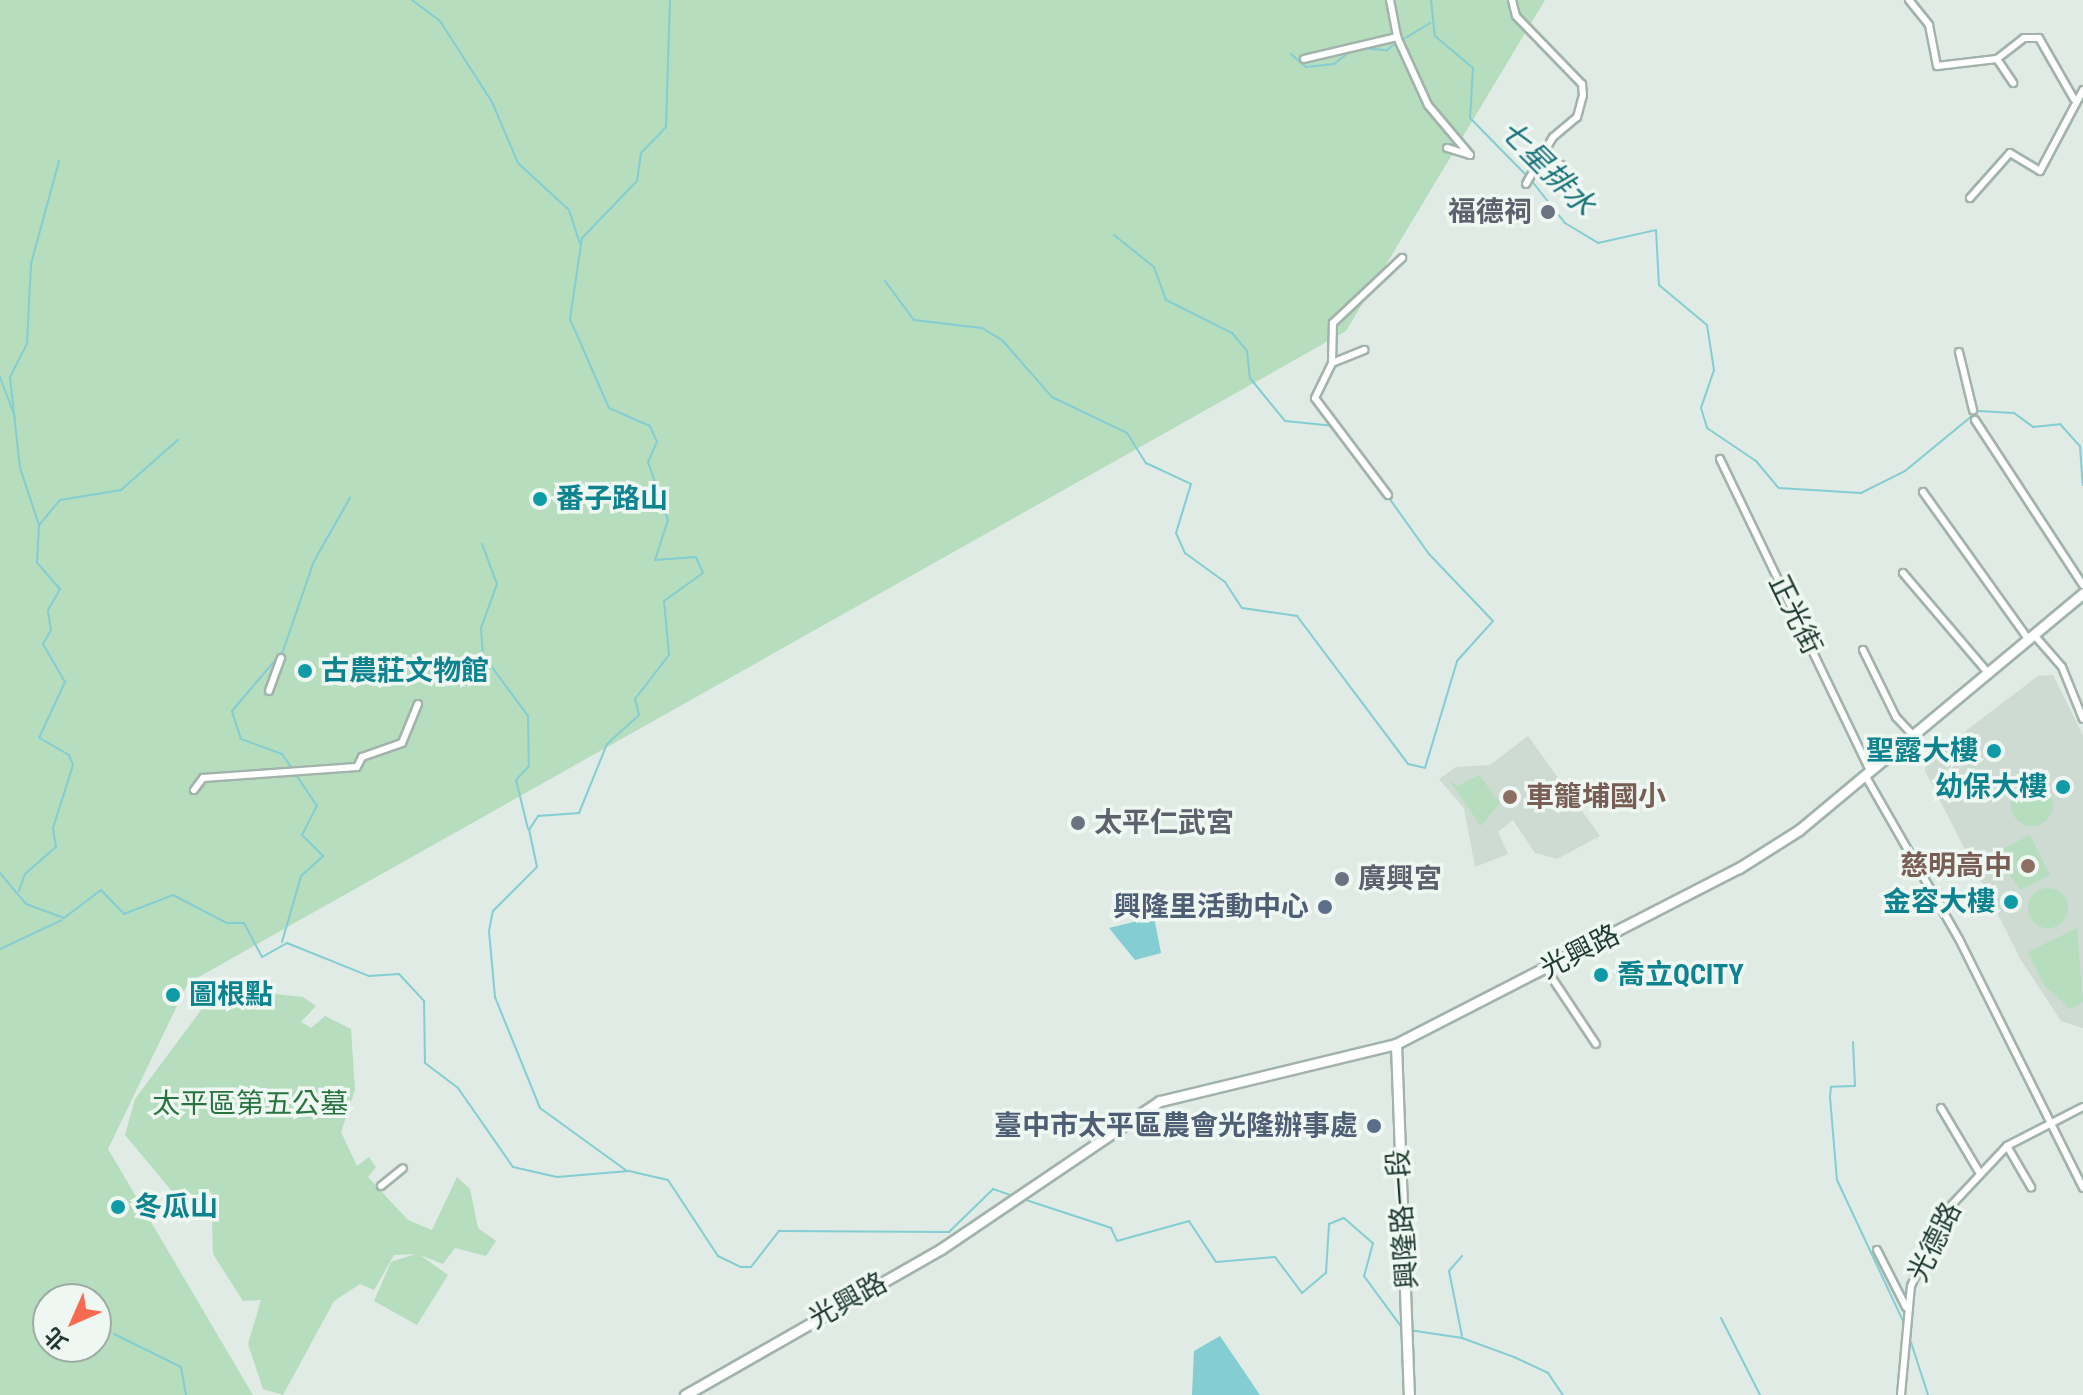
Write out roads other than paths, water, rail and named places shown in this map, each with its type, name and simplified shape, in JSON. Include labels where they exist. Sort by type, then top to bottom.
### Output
[{"type":"main road","name":"光興路","points":[[685,1395],[941,1249],[1015,1193],[1174,1095],[1396,1044],[1748,863],[1914,736],[2083,593]]},
{"type":"main road","name":"興隆路一段","points":[[1396,1044],[1411,1325],[1409,1395]]},
{"type":"street","points":[[1390,0],[1397,37],[1428,105],[1470,155],[1447,148]]},
{"type":"street","points":[[1512,0],[1516,16],[1582,84],[1577,117],[1541,153],[1526,184]]},
{"type":"street","points":[[1909,0],[1929,25],[1937,66],[1997,59],[2024,38],[2039,38],[2074,99]]},
{"type":"street","points":[[1304,59],[1397,37]]},
{"type":"street","points":[[1997,59],[2013,83]]},
{"type":"street","points":[[1970,198],[2010,153],[2040,171],[2074,99],[2083,90]]},
{"type":"street","points":[[1541,153],[1562,165]]},
{"type":"street","points":[[1388,495],[1318,409],[1315,398],[1332,363],[1333,323],[1402,258]]},
{"type":"street","points":[[1332,363],[1364,350]]},
{"type":"street","points":[[1959,352],[1973,410]]},
{"type":"street","points":[[1975,420],[2083,585]]},
{"type":"street","name":"正光街","points":[[1720,459],[1868,773],[2083,1188]]},
{"type":"street","points":[[1923,492],[2032,638],[2062,667],[2083,719]]},
{"type":"street","points":[[1903,573],[1989,674]]},
{"type":"street","points":[[1863,650],[1896,717],[1914,736]]},
{"type":"street","points":[[269,691],[281,658]]},
{"type":"street","points":[[194,790],[203,778],[294,777],[357,767],[362,757],[396,750],[418,704]]},
{"type":"street","points":[[1546,969],[1596,1044]]},
{"type":"street","name":"光德路","points":[[1901,1395],[1907,1308],[1938,1223],[1979,1172],[2007,1146],[2083,1107]]},
{"type":"street","points":[[1941,1108],[1979,1172]]},
{"type":"street","points":[[2007,1146],[2031,1187]]},
{"type":"street","points":[[381,1186],[403,1168]]},
{"type":"street","points":[[1877,1250],[1907,1308]]},
{"type":"water","points":[[1154,917],[1161,953],[1135,960],[1109,928]]},
{"type":"water","points":[[1220,1336],[1260,1395],[1192,1395],[1194,1351]]},
{"type":"waterway","points":[[412,0],[440,21],[492,102],[518,163],[569,210],[580,243]]},
{"type":"waterway","points":[[627,1171],[540,1108],[495,997],[489,931],[493,911],[537,867],[529,830],[538,816],[579,813],[607,744],[639,715],[635,699],[669,655],[664,601],[703,573],[696,557],[655,560],[668,520],[648,462],[657,442],[650,426],[609,408],[570,319],[582,238],[637,181],[641,153],[666,127],[670,0]]},
{"type":"waterway","name":"七星排水","points":[[1431,0],[1435,36],[1473,68],[1470,118],[1527,176]]},
{"type":"waterway","points":[[1402,40],[1430,23]]},
{"type":"waterway","points":[[1362,48],[1387,50],[1396,43]]},
{"type":"waterway","points":[[1291,54],[1306,67],[1334,64],[1352,50]]},
{"type":"waterway","points":[[19,891],[25,874],[56,847],[53,828],[73,765],[69,755],[39,738],[65,682],[43,644],[51,630],[48,610],[60,589],[37,563],[39,525],[20,468],[10,377],[27,343],[31,264],[59,161]]},
{"type":"waterway","name":"七星排水","points":[[1531,180],[1565,223],[1598,243],[1656,230],[1659,285],[1707,325],[1714,370],[1701,408],[1707,428],[1756,461],[1779,488],[1861,493],[1905,471],[1978,411],[2014,413],[2033,427],[2060,424],[2080,446],[2083,485]]},
{"type":"waterway","points":[[1114,235],[1154,267],[1166,300],[1232,333],[1247,351],[1250,378],[1285,421],[1335,426]]},
{"type":"waterway","points":[[885,281],[914,320],[982,328],[1002,340],[1052,397],[1127,433],[1146,463],[1191,484],[1176,533],[1185,553],[1225,582],[1242,608],[1297,616],[1408,764],[1425,768],[1457,661],[1493,621],[1429,554],[1389,498]]},
{"type":"waterway","points":[[0,377],[15,417]]},
{"type":"waterway","points":[[39,525],[60,500],[121,490],[178,440]]},
{"type":"waterway","points":[[282,942],[301,876],[323,856],[302,835],[317,806],[282,754],[241,739],[232,711],[283,651],[314,561],[350,498]]},
{"type":"waterway","points":[[482,544],[497,584],[481,628],[483,655],[528,716],[529,766],[516,780],[528,829]]},
{"type":"waterway","points":[[0,873],[26,904],[64,918],[101,890],[124,914],[173,895],[227,923],[244,923],[262,957],[287,943],[369,976],[399,974],[424,1001],[425,1063],[458,1088],[513,1167],[557,1177],[629,1171],[668,1180],[718,1256],[741,1267],[751,1267],[779,1231],[949,1232],[993,1189],[1013,1196]]},
{"type":"waterway","points":[[0,949],[62,920]]},
{"type":"waterway","points":[[1853,1042],[1855,1086],[1831,1087],[1837,1180],[1904,1323]]},
{"type":"waterway","points":[[1023,1199],[1111,1228],[1117,1241],[1189,1221],[1216,1262],[1275,1257],[1302,1293],[1326,1273],[1329,1224],[1344,1218],[1373,1243],[1364,1276],[1403,1329]]},
{"type":"waterway","points":[[1462,1256],[1449,1271],[1462,1336]]},
{"type":"waterway","points":[[1721,1318],[1760,1395]]},
{"type":"waterway","points":[[1409,1330],[1462,1338],[1514,1357],[1548,1373],[1563,1395]]},
{"type":"waterway","points":[[114,1334],[181,1367],[186,1395]]},
{"type":"waterway","points":[[1909,1336],[1928,1395]]},
{"type":"place","name":"福德祠","points":[[1548,212]]},
{"type":"place","name":"番子路山","points":[[540,499]]},
{"type":"place","name":"古農莊文物館","points":[[305,671]]},
{"type":"place","name":"聖露大樓","points":[[1994,751]]},
{"type":"place","name":"幼保大樓","points":[[2063,787]]},
{"type":"place","name":"車籠埔國小","points":[[1510,797]]},
{"type":"place","name":"太平仁武宮","points":[[1078,823]]},
{"type":"place","name":"慈明高中","points":[[2028,866]]},
{"type":"place","name":"廣興宮","points":[[1342,879]]},
{"type":"place","name":"金容大樓","points":[[2011,902]]},
{"type":"place","name":"興隆里活動中心","points":[[1325,907]]},
{"type":"place","name":"喬立QCITY","points":[[1601,975]]},
{"type":"place","name":"圖根點","points":[[173,995]]},
{"type":"place","name":"臺中市太平區農會光隆辦事處","points":[[1374,1126]]},
{"type":"place","name":"冬瓜山","points":[[118,1207]]},
{"type":"park label","name":"太平區第五公墓","points":[[250,1104]]}]
